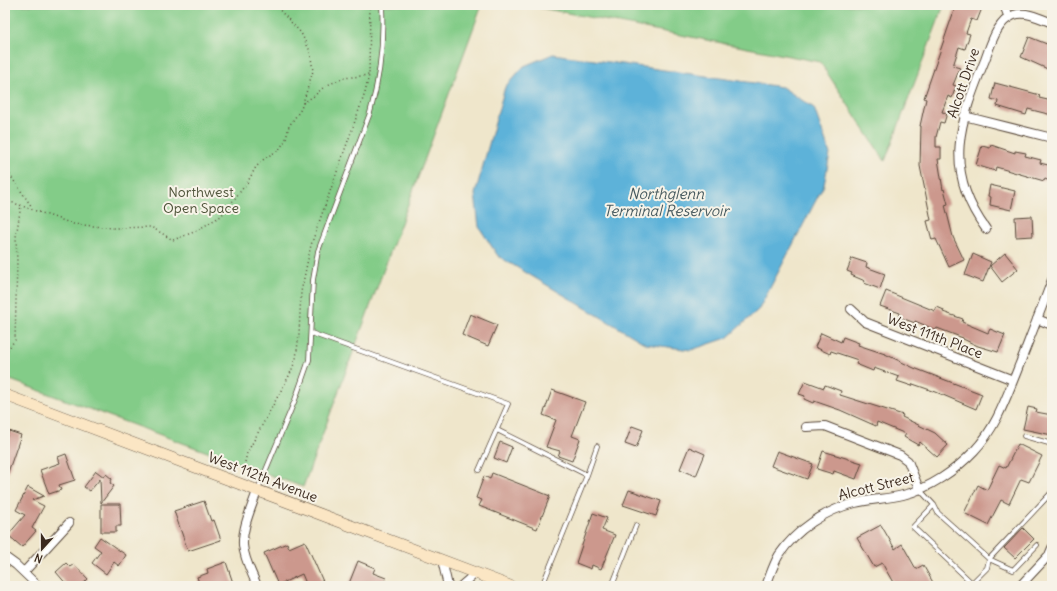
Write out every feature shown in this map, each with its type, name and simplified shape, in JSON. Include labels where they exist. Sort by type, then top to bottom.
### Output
[{"type":"main road","name":"West 112th Avenue","points":[[5,395],[510,586]]},
{"type":"street","points":[[1004,5],[1009,18],[1019,14],[1029,14],[1052,23]]},
{"type":"street","name":"Alcott Drive","points":[[986,229],[974,213],[961,175],[959,156],[964,116],[991,44],[997,32],[1009,18]]},
{"type":"street","points":[[964,116],[1052,138]]},
{"type":"street","name":"Alcott Street","points":[[766,586],[778,557],[787,545],[819,518],[841,507],[854,503],[904,495],[919,489],[948,473],[975,450],[993,425],[1013,380],[1052,280]]},
{"type":"street","name":"West 111th Place","points":[[851,309],[865,322],[1013,380]]},
{"type":"street","points":[[1037,320],[1052,325]]},
{"type":"street","points":[[806,428],[825,426],[900,455],[908,461],[919,489]]},
{"type":"street","points":[[257,586],[246,558],[243,544],[246,525],[258,491]]},
{"type":"street","points":[[24,572],[69,523]]},
{"type":"street","points":[[1020,586],[1049,555],[1052,548]]},
{"type":"street","points":[[5,557],[24,572],[38,586]]},
{"type":"street","points":[[442,560],[448,586]]},
{"type":"street","points":[[461,586],[476,573]]},
{"type":"lane","points":[[258,491],[295,400],[309,360],[313,280],[318,252],[370,113],[376,91],[382,53],[382,5]]},
{"type":"lane","points":[[311,333],[508,404],[479,470]]},
{"type":"lane","points":[[497,430],[587,475]]},
{"type":"lane","points":[[1024,436],[1052,444]]},
{"type":"lane","points":[[542,586],[587,475],[597,446]]},
{"type":"lane","points":[[919,489],[934,505],[938,513],[988,559],[1013,570],[1037,545]]},
{"type":"lane","points":[[934,505],[913,527],[972,583],[987,568],[988,559],[1052,492]]},
{"type":"lane","points":[[612,586],[636,525]]},
{"type":"path","points":[[5,200],[33,208],[72,224],[113,228],[151,227],[173,240],[194,232],[222,216],[247,183],[256,167],[265,158],[279,150],[286,139],[289,126],[301,109],[313,71],[310,52],[301,33],[275,5]]},
{"type":"path","points":[[303,102],[314,96],[325,86],[344,78],[369,75]]},
{"type":"path","points":[[5,168],[33,208]]},
{"type":"path","points":[[5,353],[15,340],[17,261],[16,237],[21,205]]},
{"type":"green space","name":"Northwest Open Space","points":[[5,5],[482,5],[303,487],[5,378]]},
{"type":"green space","points":[[526,5],[944,5],[885,161],[820,62]]},
{"type":"water","name":"Northglenn Terminal Reservoir","points":[[553,54],[782,87],[814,108],[830,154],[824,185],[759,309],[727,338],[691,350],[646,344],[498,256],[479,227],[475,194],[505,87],[524,66]]},
{"type":"building","points":[[956,5],[970,8],[972,5],[975,5],[982,8],[977,21],[971,19],[966,33],[970,34],[965,49],[959,47],[953,66],[960,68],[953,85],[956,86],[952,98],[948,96],[942,112],[947,113],[944,123],[940,122],[936,137],[936,147],[941,147],[941,159],[938,159],[943,190],[944,189],[948,204],[945,205],[953,237],[964,260],[949,267],[936,239],[932,240],[927,221],[931,220],[920,166],[920,126],[926,99],[924,98]]},
{"type":"building","points":[[1029,37],[1052,46],[1052,71],[1021,57]]},
{"type":"building","points":[[995,83],[1040,95],[1039,98],[1052,101],[1052,115],[1028,109],[1026,115],[997,106],[998,101],[991,99]]},
{"type":"building","points":[[991,145],[1015,153],[1015,151],[1026,153],[1025,156],[1041,160],[1040,163],[1052,166],[1052,182],[996,167],[995,171],[976,165],[982,146],[990,148]]},
{"type":"building","points":[[990,185],[1015,191],[1011,210],[990,205],[991,197],[988,196]]},
{"type":"building","points":[[1032,216],[1033,236],[1016,237],[1015,217]]},
{"type":"building","points":[[1005,253],[1018,269],[1002,282],[990,266]]},
{"type":"building","points":[[973,254],[991,262],[983,282],[965,275]]},
{"type":"building","points":[[852,258],[867,263],[866,267],[885,274],[880,289],[864,283],[865,281],[851,275],[852,273],[847,271]]},
{"type":"building","points":[[886,291],[935,311],[937,307],[944,310],[943,312],[963,319],[962,322],[988,333],[990,329],[1005,335],[998,352],[978,346],[963,338],[937,328],[936,330],[915,321],[915,323],[899,317],[900,313],[880,306]]},
{"type":"building","points":[[470,314],[497,325],[488,346],[462,335]]},
{"type":"building","points":[[821,333],[841,342],[843,337],[859,343],[858,345],[885,354],[914,368],[982,394],[976,409],[936,392],[913,384],[912,386],[897,381],[899,377],[874,368],[873,371],[856,364],[858,360],[831,351],[830,354],[815,347]]},
{"type":"building","points":[[805,381],[824,388],[825,385],[841,391],[840,395],[903,415],[902,417],[935,433],[948,445],[937,457],[920,442],[918,445],[904,437],[906,434],[877,422],[876,426],[840,410],[804,399],[805,396],[799,394]]},
{"type":"building","points":[[552,390],[585,402],[572,436],[580,439],[572,461],[558,456],[560,451],[546,447],[556,420],[543,415]]},
{"type":"building","points":[[1028,407],[1037,409],[1036,412],[1052,415],[1052,435],[1023,429]]},
{"type":"building","points":[[632,426],[643,430],[636,448],[625,444]]},
{"type":"building","points":[[9,431],[21,435],[6,478],[5,437],[6,438]]},
{"type":"building","points":[[500,442],[512,447],[506,463],[494,458]]},
{"type":"building","points":[[1018,444],[1042,456],[1029,482],[1021,479],[1009,504],[1001,500],[988,525],[964,513],[978,485],[987,490],[999,465],[1006,468]]},
{"type":"building","points":[[689,447],[705,454],[696,476],[680,469]]},
{"type":"building","points":[[777,451],[813,464],[807,479],[771,466]]},
{"type":"building","points":[[823,451],[862,463],[856,479],[834,471],[833,474],[817,469]]},
{"type":"building","points":[[66,454],[75,480],[59,485],[61,490],[49,494],[40,470],[60,463],[58,457]]},
{"type":"building","points":[[96,471],[104,477],[106,474],[112,479],[110,483],[114,486],[101,503],[100,479],[90,491],[84,487]]},
{"type":"building","points":[[492,473],[550,496],[537,529],[479,506],[482,500],[476,498],[484,476],[490,479]]},
{"type":"building","points":[[28,487],[44,496],[32,500],[44,506],[32,528],[36,531],[22,547],[8,535],[25,515],[16,510]]},
{"type":"building","points":[[629,490],[661,501],[656,516],[623,505]]},
{"type":"building","points":[[204,501],[211,521],[214,520],[221,540],[188,551],[174,511]]},
{"type":"building","points":[[101,504],[120,504],[121,526],[116,526],[116,532],[101,532]]},
{"type":"building","points":[[593,513],[607,518],[602,530],[615,535],[601,569],[592,565],[591,569],[576,563]]},
{"type":"building","points":[[881,525],[895,549],[902,544],[916,569],[923,565],[935,586],[895,586],[882,563],[874,567],[857,538]]},
{"type":"building","points":[[1023,528],[1034,539],[1015,558],[1004,548]]},
{"type":"building","points":[[100,537],[126,555],[119,566],[114,562],[106,574],[92,563],[101,551],[94,546]]},
{"type":"building","points":[[305,541],[325,586],[307,586],[302,574],[278,585],[264,553],[287,543],[289,548]]},
{"type":"building","points":[[358,561],[375,568],[373,573],[386,578],[383,586],[348,586]]},
{"type":"building","points":[[226,562],[234,586],[200,586],[197,577],[208,573],[207,569]]},
{"type":"building","points":[[66,563],[70,567],[74,564],[88,579],[81,586],[68,586],[56,572]]}]
